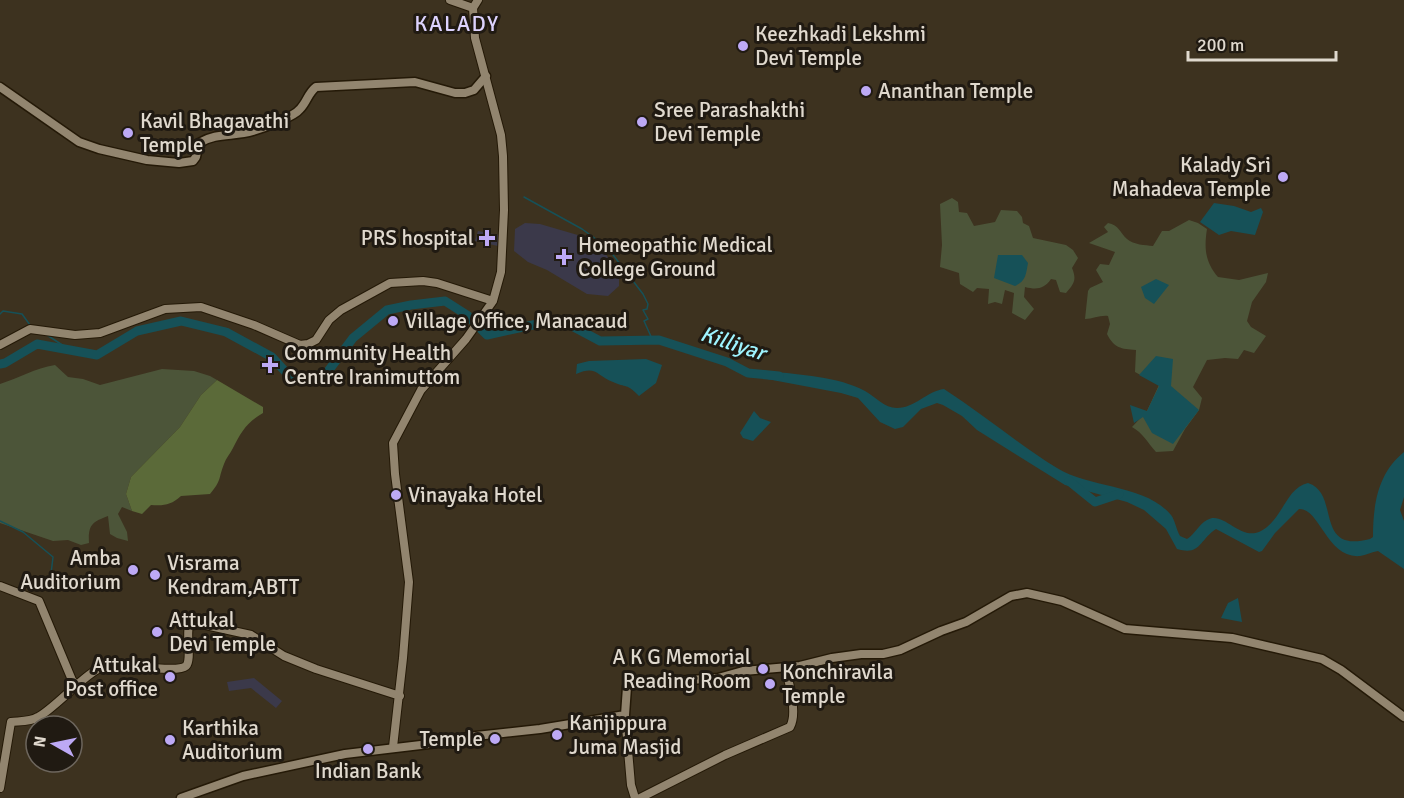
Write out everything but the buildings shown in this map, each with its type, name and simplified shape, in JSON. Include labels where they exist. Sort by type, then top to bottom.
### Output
[{"type":"main road","points":[[0,87],[79,142],[126,155],[179,163],[193,161],[196,158],[199,143],[207,138],[253,131],[299,111],[308,95],[316,87],[415,82],[456,93],[465,93],[474,90],[486,76]]},
{"type":"main road","points":[[181,798],[243,776],[345,754],[625,716],[627,687],[634,684],[718,678],[743,671],[900,650],[966,622],[1011,596],[1027,593],[1062,601],[1125,629],[1232,638],[1322,659],[1341,670],[1404,717]]},
{"type":"street","points":[[450,0],[473,8]]},
{"type":"street","points":[[393,747],[400,696],[408,582],[393,443],[421,390],[482,319],[493,301],[501,272],[504,210],[503,156],[501,135],[474,38],[473,8],[478,0]]},
{"type":"street","points":[[0,345],[30,329],[75,335],[100,333],[165,309],[201,307],[254,325],[300,345],[308,344],[316,340],[329,320],[341,310],[390,283],[423,281],[493,301]]},
{"type":"street","points":[[0,586],[39,601],[76,685]]},
{"type":"street","points":[[0,788],[11,722],[37,718],[59,702],[76,685],[107,665],[152,666],[175,670],[182,668],[189,660],[187,637],[189,626],[201,624],[251,635],[284,656],[316,669],[400,696]]},
{"type":"street","points":[[640,798],[725,755],[790,727],[793,721],[793,708],[785,667]]},
{"type":"street","points":[[625,716],[631,785],[635,798]]},
{"type":"shaded area","name":"Homeopathic Medical College Ground","points":[[525,223],[540,224],[588,238],[603,250],[612,263],[619,274],[619,286],[608,296],[587,294],[547,270],[528,262],[514,251],[515,229]]},
{"type":"shaded area","name":"PRS hospital","points":[[478,231],[499,235],[498,246],[475,241]]},
{"type":"shaded area","points":[[254,678],[282,701],[276,708],[251,688],[229,691],[227,682]]},
{"type":"green space","points":[[952,198],[958,202],[959,212],[967,213],[974,226],[995,222],[1001,210],[1017,211],[1023,223],[1029,226],[1033,238],[1066,245],[1073,250],[1078,258],[1072,268],[1074,282],[1071,287],[1066,293],[1060,292],[1056,280],[1051,279],[1040,288],[1025,287],[1024,297],[1034,309],[1025,320],[1012,313],[1014,293],[1005,290],[1002,304],[995,302],[988,304],[989,289],[977,288],[973,292],[960,284],[959,273],[940,267],[942,245],[940,204]]},
{"type":"green space","points":[[1189,220],[1207,229],[1206,254],[1210,266],[1218,277],[1239,280],[1268,273],[1266,282],[1252,302],[1247,321],[1251,327],[1266,336],[1254,353],[1244,350],[1238,359],[1207,360],[1193,387],[1202,398],[1199,410],[1173,451],[1156,452],[1132,427],[1147,411],[1159,385],[1135,372],[1136,350],[1118,347],[1112,342],[1107,334],[1110,324],[1108,316],[1085,319],[1088,291],[1103,282],[1096,270],[1100,264],[1109,265],[1115,252],[1089,243],[1108,232],[1104,227],[1108,223],[1117,227],[1130,241],[1153,246],[1162,231],[1169,231]]},
{"type":"green space","points":[[55,365],[68,377],[100,385],[162,369],[194,371],[217,380],[201,395],[180,427],[131,477],[126,494],[132,511],[122,507],[118,514],[127,532],[128,541],[110,534],[108,516],[92,525],[89,532],[89,543],[81,545],[68,540],[53,541],[0,523],[0,384]]},
{"type":"green space","points":[[217,380],[263,407],[263,413],[242,432],[225,462],[216,486],[210,494],[181,496],[167,504],[151,505],[142,514],[132,511],[126,494],[131,477],[180,427],[201,395]]},
{"type":"water","points":[[1214,203],[1234,206],[1251,212],[1261,208],[1263,212],[1255,235],[1231,231],[1219,235],[1200,222]]},
{"type":"water","points":[[998,255],[1022,255],[1028,263],[1025,277],[1019,284],[1015,286],[994,278]]},
{"type":"water","points":[[1156,279],[1169,285],[1154,304],[1145,298],[1141,287]]},
{"type":"water","points":[[1156,356],[1173,359],[1171,386],[1199,410],[1173,444],[1152,433],[1143,417],[1134,423],[1130,405],[1147,411],[1159,386],[1139,375]]},
{"type":"water","points":[[646,359],[662,365],[656,383],[639,396],[629,387],[613,382],[596,372],[588,370],[576,374],[577,364],[589,361]]},
{"type":"water","points":[[769,371],[843,382],[865,391],[892,408],[910,405],[944,389],[1057,468],[1086,480],[1132,492],[1160,505],[1171,515],[1180,536],[1187,539],[1204,522],[1213,518],[1245,532],[1259,532],[1274,520],[1294,491],[1308,483],[1318,489],[1324,498],[1334,531],[1341,538],[1352,541],[1370,539],[1373,537],[1376,501],[1383,479],[1395,460],[1404,452],[1404,497],[1400,510],[1404,521],[1404,569],[1378,551],[1360,556],[1349,555],[1340,550],[1313,516],[1299,509],[1259,552],[1216,529],[1195,549],[1185,551],[1177,549],[1166,529],[1144,510],[1127,502],[1065,485],[977,430],[962,416],[943,405],[937,403],[921,409],[903,427],[895,429],[880,422],[858,398],[767,379]]},
{"type":"water","points":[[754,411],[760,418],[771,422],[753,441],[743,438],[740,433]]},
{"type":"water","points":[[1238,598],[1242,622],[1221,618],[1228,603]]},
{"type":"waterway","points":[[524,197],[582,229],[607,247],[648,304],[647,309],[643,310],[648,319],[644,321],[653,341]]},
{"type":"waterway","name":"Killiyar","points":[[0,364],[37,344],[97,355],[137,331],[181,321],[226,332],[272,357],[292,379],[326,374],[353,338],[387,310],[445,301],[467,315],[487,335],[542,323],[570,325],[600,341],[659,340],[727,362],[748,373],[779,376]]},
{"type":"waterway","points":[[0,314],[3,311],[22,314],[30,325]]},
{"type":"waterway","points":[[47,335],[70,350]]},
{"type":"waterway","name":"Killiyar","points":[[1069,481],[1095,502],[1119,494]]},
{"type":"waterway","points":[[0,521],[23,532],[53,557],[50,582]]},
{"type":"place","name":"Keezhkadi Lekshmi Devi Temple","points":[[743,46]]},
{"type":"place","name":"Ananthan Temple","points":[[866,91]]},
{"type":"place","name":"Sree Parashakthi Devi Temple","points":[[642,122]]},
{"type":"place","name":"Kavil Bhagavathi Temple","points":[[128,133]]},
{"type":"place","name":"Kalady Sri Mahadeva Temple","points":[[1283,177]]},
{"type":"place","name":"PRS hospital","points":[[487,238]]},
{"type":"place","name":"Homeopathic Medical College Ground","points":[[564,257]]},
{"type":"place","name":"Village Office, Manacaud","points":[[393,321]]},
{"type":"place","name":"Community Health Centre Iranimuttom","points":[[270,365]]},
{"type":"place","name":"Vinayaka Hotel","points":[[396,495]]},
{"type":"place","name":"Amba Auditorium","points":[[133,570]]},
{"type":"place","name":"Visrama Kendram,ABTT","points":[[155,575]]},
{"type":"place","name":"Attukal Devi Temple","points":[[157,632]]},
{"type":"place","name":"A K G Memorial Reading Room","points":[[763,669]]},
{"type":"place","name":"Attukal Post office","points":[[170,677]]},
{"type":"place","name":"Konchiravila Temple","points":[[770,684]]},
{"type":"place","name":"Kanjippura Juma Masjid","points":[[557,735]]},
{"type":"place","name":"Temple","points":[[495,739]]},
{"type":"place","name":"Karthika Auditorium","points":[[170,740]]},
{"type":"place","name":"Indian Bank","points":[[368,749]]},
{"type":"district","name":"KALADY","points":[[457,23]]}]
